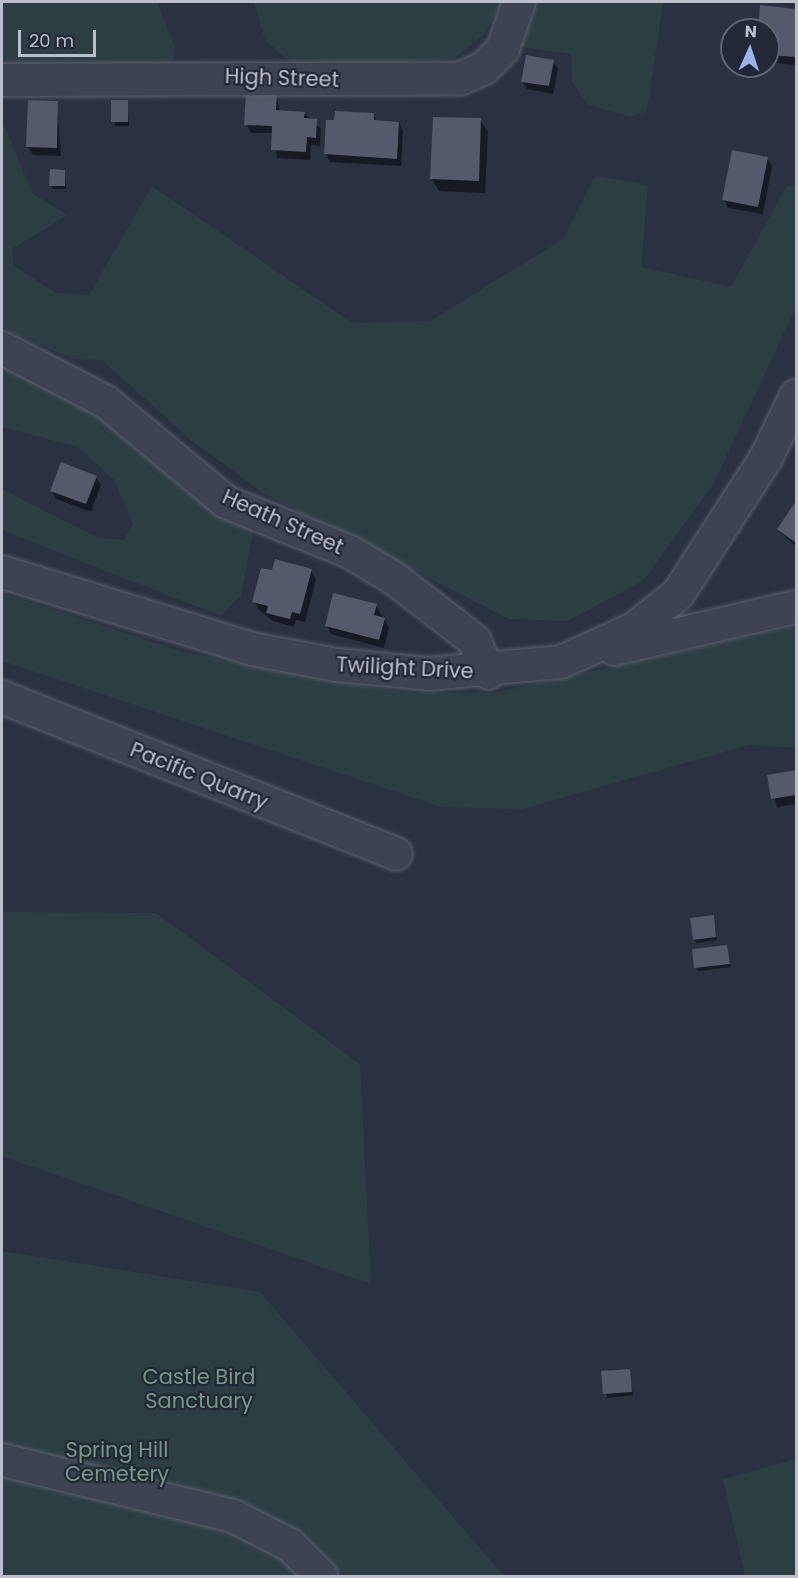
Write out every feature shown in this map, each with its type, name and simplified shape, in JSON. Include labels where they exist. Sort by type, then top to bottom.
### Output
[{"type":"street","name":"High Street","points":[[2,80],[461,78],[484,68],[503,49],[519,2]]},
{"type":"street","name":"Heath Street","points":[[2,348],[106,402],[226,502],[350,552],[395,579],[474,640],[489,673]]},
{"type":"street","name":"Twilight Drive","points":[[2,572],[252,649],[337,666],[489,673],[561,662],[634,628],[678,594],[766,458],[796,396]]},
{"type":"street","points":[[561,662],[796,607]]},
{"type":"street","name":"Pacific Quarry","points":[[2,697],[396,854]]},
{"type":"street","points":[[2,1460],[233,1516],[290,1545],[321,1576]]},
{"type":"green space","points":[[2,2],[157,2],[175,46],[172,65],[2,66]]},
{"type":"green space","points":[[254,2],[502,2],[484,34],[455,58],[298,69],[265,40]]},
{"type":"green space","points":[[527,2],[663,2],[647,111],[631,117],[587,104],[572,81],[571,54],[514,46]]},
{"type":"green space","points":[[2,121],[33,194],[67,215],[12,249],[14,266],[56,293],[89,295],[152,186],[352,323],[430,321],[563,239],[595,176],[648,185],[641,267],[731,287],[786,187],[796,185],[796,307],[714,483],[644,580],[568,621],[509,619],[263,493],[191,440],[102,360],[73,359],[2,328]]},
{"type":"green space","points":[[2,353],[56,383],[253,532],[241,595],[221,616],[2,530],[2,489],[98,538],[124,540],[133,524],[114,480],[78,447],[2,427]]},
{"type":"green space","points":[[2,593],[187,653],[406,693],[493,693],[788,628],[796,629],[796,748],[749,745],[522,809],[442,807],[2,661]]},
{"type":"green space","points":[[2,912],[156,913],[360,1064],[371,1284],[2,1156]]},
{"type":"green space","name":"Spring Hill Cemetery","points":[[2,1251],[260,1292],[504,1576],[2,1576]]},
{"type":"green space","points":[[796,1459],[796,1576],[745,1576],[723,1479]]},
{"type":"building","points":[[760,5],[796,9],[796,57],[780,56],[780,18],[759,18]]},
{"type":"building","points":[[526,55],[554,60],[549,86],[521,82]]},
{"type":"building","points":[[246,92],[277,93],[276,110],[305,112],[304,118],[317,119],[316,138],[307,137],[306,152],[271,150],[272,126],[244,125]]},
{"type":"building","points":[[28,100],[58,101],[57,148],[26,147]]},
{"type":"building","points":[[111,100],[128,100],[128,122],[111,122]]},
{"type":"building","points":[[335,111],[374,113],[374,120],[399,122],[397,159],[324,154],[326,120],[334,120]]},
{"type":"building","points":[[433,117],[481,118],[479,181],[430,179]]},
{"type":"building","points":[[732,150],[768,157],[758,207],[722,200]]},
{"type":"building","points":[[50,169],[65,170],[65,186],[49,186]]},
{"type":"building","points":[[61,462],[97,476],[86,504],[50,491]]},
{"type":"building","points":[[796,501],[796,543],[777,529]]},
{"type":"building","points":[[275,559],[312,569],[300,614],[292,612],[290,619],[266,613],[268,606],[252,602],[261,568],[272,570]]},
{"type":"building","points":[[333,593],[377,604],[374,615],[385,618],[379,640],[325,626]]},
{"type":"building","points":[[796,770],[796,795],[771,799],[767,775]]},
{"type":"building","points":[[714,915],[716,937],[693,940],[690,918]]},
{"type":"building","points":[[727,945],[730,964],[694,968],[692,949]]},
{"type":"building","points":[[630,1369],[632,1392],[603,1394],[601,1371]]},
{"type":"park label","name":"Castle Bird Sanctuary","points":[[199,1389]]}]
